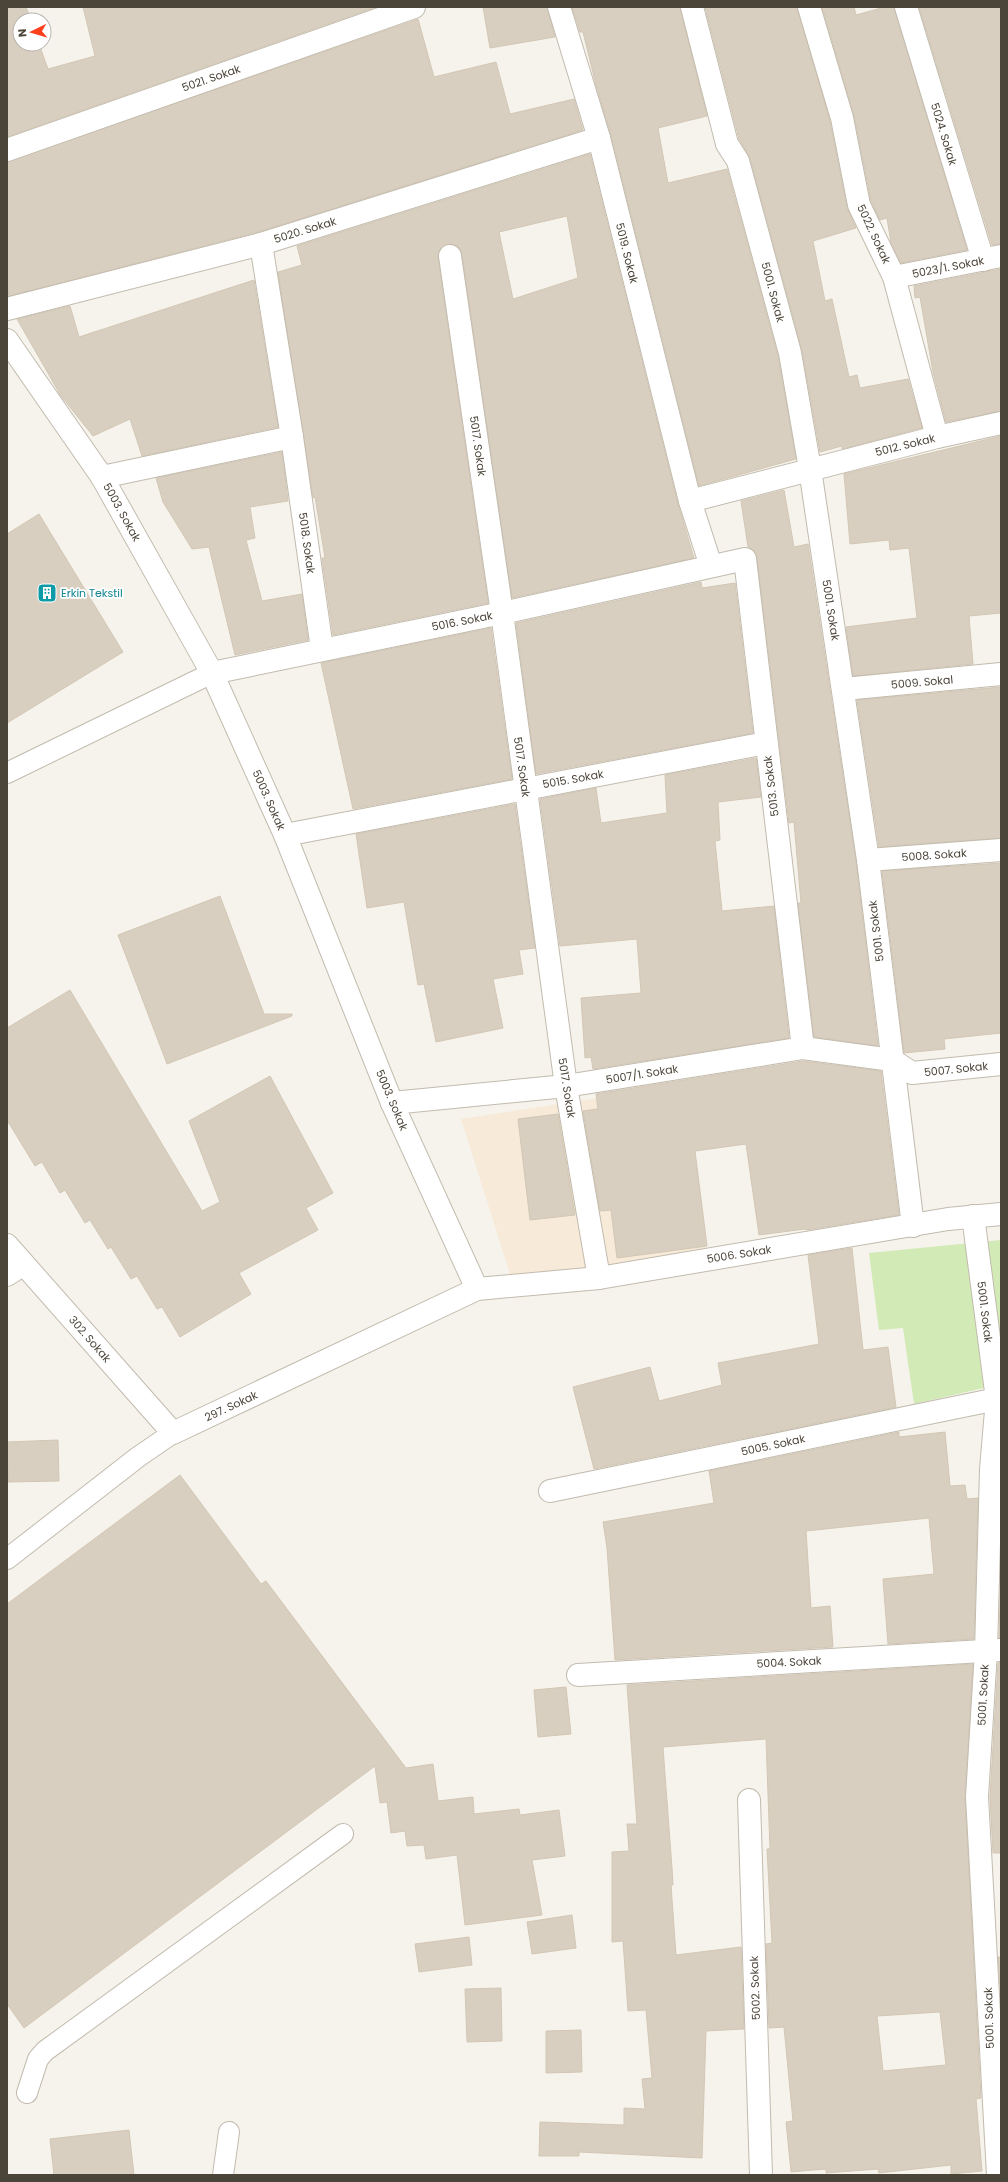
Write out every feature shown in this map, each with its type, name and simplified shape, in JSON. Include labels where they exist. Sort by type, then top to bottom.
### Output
[{"type":"street","name":"5021. Sokak","points":[[7,150],[414,7]]},
{"type":"street","name":"5019. Sokak","points":[[559,7],[599,138],[690,501],[711,566]]},
{"type":"street","name":"5001. Sokak","points":[[692,7],[727,144],[738,161],[790,353],[810,469],[844,689],[868,860],[913,1226]]},
{"type":"street","name":"5022. Sokak","points":[[809,7],[842,118],[859,205],[894,277],[937,437]]},
{"type":"street","name":"5024. Sokak","points":[[906,7],[992,258]]},
{"type":"street","name":"5020. Sokak","points":[[7,309],[261,244],[599,138]]},
{"type":"street","name":"5018. Sokak","points":[[261,244],[292,437],[322,649]]},
{"type":"street","name":"5017. Sokak","points":[[450,256],[502,613],[566,1086],[600,1278]]},
{"type":"street","name":"5023/1. Sokak","points":[[894,277],[992,258]]},
{"type":"street","name":"5003. Sokak","points":[[7,340],[102,477],[212,673],[285,835],[392,1104],[477,1289]]},
{"type":"street","name":"5012. Sokak","points":[[690,501],[937,437],[1001,423]]},
{"type":"street","points":[[102,477],[292,437]]},
{"type":"street","name":"5013. Sokak","points":[[711,566],[745,559],[803,1048]]},
{"type":"street","name":"5016. Sokak","points":[[212,673],[322,649],[502,613],[711,566]]},
{"type":"street","name":"5009. Sokal","points":[[844,689],[1001,674]]},
{"type":"street","name":"5015. Sokak","points":[[285,835],[766,743]]},
{"type":"street","name":"5008. Sokak","points":[[868,860],[1001,850]]},
{"type":"street","name":"5007/1. Sokak","points":[[392,1104],[566,1086],[803,1048],[892,1060]]},
{"type":"street","name":"5007. Sokak","points":[[892,1060],[912,1073],[1001,1064]]},
{"type":"street","name":"5006. Sokak","points":[[477,1289],[600,1278],[973,1216],[1001,1214]]},
{"type":"street","name":"5001. Sokak","points":[[973,1216],[997,1399],[994,1650],[977,1797],[998,2175]]},
{"type":"street","name":"302. Sokak","points":[[7,1245],[15,1270],[173,1433]]},
{"type":"street","name":"297. Sokak","points":[[173,1433],[477,1289]]},
{"type":"street","name":"5005. Sokak","points":[[550,1491],[997,1399]]},
{"type":"street","name":"5004. Sokak","points":[[578,1675],[994,1650]]},
{"type":"street","name":"5002. Sokak","points":[[749,1800],[761,2175]]},
{"type":"lane","points":[[7,773],[212,673]]},
{"type":"lane","name":"297. Sokak","points":[[7,1559],[138,1457],[173,1433]]},
{"type":"lane","points":[[27,2093],[38,2059],[45,2051],[343,1834]]},
{"type":"lane","points":[[223,2175],[229,2132]]},
{"type":"shaded area","points":[[679,1088],[707,1257],[511,1277],[461,1119],[632,1093]]},
{"type":"green space","points":[[1001,1240],[1001,1384],[914,1404],[903,1328],[879,1330],[869,1253]]},
{"type":"building","points":[[7,7],[26,7],[28,12],[12,12],[12,52],[42,52],[48,69],[95,56],[83,7],[376,7],[7,137]]},
{"type":"building","points":[[483,7],[547,7],[555,37],[490,48]]},
{"type":"building","points":[[572,7],[680,7],[707,116],[658,128],[668,183],[727,169],[778,356],[796,459],[699,486],[611,135],[596,85],[583,32],[580,32]]},
{"type":"building","points":[[705,7],[797,7],[830,121],[847,208],[856,228],[813,241],[825,301],[832,299],[849,377],[857,375],[860,388],[908,379],[922,428],[842,449],[842,446],[820,452],[802,350],[750,158],[739,139]]},
{"type":"building","points":[[822,7],[854,7],[856,15],[885,7],[894,7],[967,250],[901,263],[891,243],[887,218],[880,220],[871,201],[854,115]]},
{"type":"building","points":[[919,7],[1001,7],[1001,244],[992,245]]},
{"type":"building","points":[[418,19],[434,77],[496,62],[510,114],[574,99],[583,130],[258,232],[9,296],[7,287],[7,162]]},
{"type":"building","points":[[590,154],[678,504],[694,558],[512,598],[462,254],[460,249],[455,245],[448,244],[439,251],[438,258],[488,603],[333,635],[322,558],[325,558],[315,497],[313,498],[278,272],[302,265],[297,246]],"holes":[[[567,216],[578,278],[513,299],[499,232]]]},
{"type":"building","points":[[1001,269],[1001,411],[946,422],[933,372],[920,297],[915,298],[914,286]]},
{"type":"building","points":[[254,280],[278,427],[142,456],[130,419],[93,436],[61,396],[17,319],[70,306],[79,337]]},
{"type":"building","points":[[1001,436],[1001,613],[969,616],[973,664],[853,676],[846,627],[917,618],[909,548],[890,550],[889,540],[850,544],[844,474]]},
{"type":"building","points":[[282,452],[288,501],[250,507],[255,538],[246,540],[262,601],[302,594],[308,640],[235,655],[209,547],[192,549],[163,502],[156,478]]},
{"type":"building","points":[[784,490],[794,547],[808,544],[856,862],[878,1046],[814,1037],[798,903],[801,903],[794,822],[789,823],[757,558],[754,551],[748,547],[741,501]]},
{"type":"building","name":"Erkin Tekstil","points":[[39,514],[123,652],[7,723],[7,534]]},
{"type":"building","points":[[701,582],[702,588],[735,583],[753,733],[536,774],[516,623]]},
{"type":"building","points":[[491,628],[512,779],[353,809],[321,663]]},
{"type":"building","points":[[1001,687],[1001,838],[879,847],[857,700]]},
{"type":"building","points":[[756,758],[761,797],[718,802],[720,840],[715,841],[722,911],[774,906],[789,1038],[593,1069],[591,1057],[585,1058],[581,998],[641,993],[637,939],[560,946],[540,799],[596,788],[601,823],[667,813],[665,775]]},
{"type":"building","points":[[515,804],[535,948],[519,950],[523,974],[493,979],[503,1028],[436,1042],[424,984],[418,985],[404,902],[367,908],[356,834]]},
{"type":"building","points":[[1001,863],[1001,1033],[944,1039],[945,1049],[904,1053],[882,871]]},
{"type":"building","points":[[220,896],[264,1014],[292,1014],[292,1016],[167,1064],[118,935]]},
{"type":"building","points":[[70,990],[202,1211],[220,1202],[189,1121],[270,1076],[333,1193],[306,1208],[318,1230],[239,1273],[251,1294],[180,1337],[162,1307],[157,1309],[137,1276],[131,1279],[111,1247],[108,1249],[90,1220],[85,1223],[65,1190],[60,1193],[42,1162],[35,1166],[7,1120],[7,1028]]},
{"type":"building","points":[[803,1061],[881,1071],[899,1215],[806,1230],[759,1235],[746,1144],[695,1151],[707,1246],[617,1258],[611,1210],[600,1211],[583,1111],[598,1109],[596,1094]]},
{"type":"building","points":[[558,1114],[575,1215],[530,1220],[518,1119]]},
{"type":"building","points":[[852,1248],[863,1350],[888,1347],[896,1407],[594,1469],[573,1387],[650,1367],[659,1401],[722,1385],[718,1363],[819,1344],[808,1255]]},
{"type":"building","points":[[899,1432],[899,1437],[945,1432],[950,1486],[965,1485],[967,1499],[978,1498],[974,1639],[888,1644],[883,1579],[934,1574],[929,1518],[806,1531],[811,1608],[830,1606],[833,1647],[615,1660],[607,1548],[603,1522],[714,1503],[709,1471]]},
{"type":"building","points":[[58,1440],[59,1481],[8,1482],[7,1442]]},
{"type":"building","points":[[180,1475],[261,1584],[266,1581],[406,1768],[433,1764],[438,1801],[473,1797],[474,1814],[519,1809],[520,1815],[559,1810],[565,1856],[532,1860],[542,1915],[465,1925],[457,1855],[426,1859],[424,1845],[407,1846],[405,1831],[391,1833],[387,1802],[380,1803],[375,1766],[24,2028],[7,2004],[7,1604]]},
{"type":"building","points":[[1001,1560],[1001,1638],[999,1638]]},
{"type":"building","points":[[1001,1662],[1001,1853],[993,1853],[990,1797],[998,1663]]},
{"type":"building","points":[[973,1664],[965,1798],[981,2098],[976,2099],[982,2171],[951,2174],[951,2165],[879,2173],[878,2169],[826,2173],[826,2169],[791,2172],[786,2122],[793,2121],[784,2027],[769,2028],[766,1944],[772,1943],[767,1849],[770,1849],[766,1739],[663,1747],[672,1868],[673,1885],[671,1885],[676,1955],[741,1947],[744,2029],[706,2031],[702,2158],[579,2152],[579,2156],[539,2156],[540,2122],[624,2125],[624,2108],[645,2109],[642,2079],[652,2078],[646,2010],[628,2011],[623,1941],[612,1942],[612,1852],[629,1851],[627,1824],[637,1824],[627,1685]],"holes":[[[940,2012],[946,2065],[883,2071],[877,2016]]]},
{"type":"building","points":[[566,1687],[571,1734],[538,1737],[534,1690]]},
{"type":"building","points":[[572,1915],[576,1948],[532,1954],[527,1922]]},
{"type":"building","points":[[469,1937],[472,1965],[419,1972],[415,1944]]},
{"type":"building","points":[[998,1957],[1001,1957],[1001,2004]]},
{"type":"building","points":[[501,1988],[502,2041],[467,2042],[465,1989]]},
{"type":"building","points":[[581,2030],[582,2072],[546,2073],[546,2031]]},
{"type":"building","points":[[129,2130],[134,2175],[54,2175],[50,2139]]},
{"type":"place","name":"Erkin Tekstil","points":[[47,593]]}]
